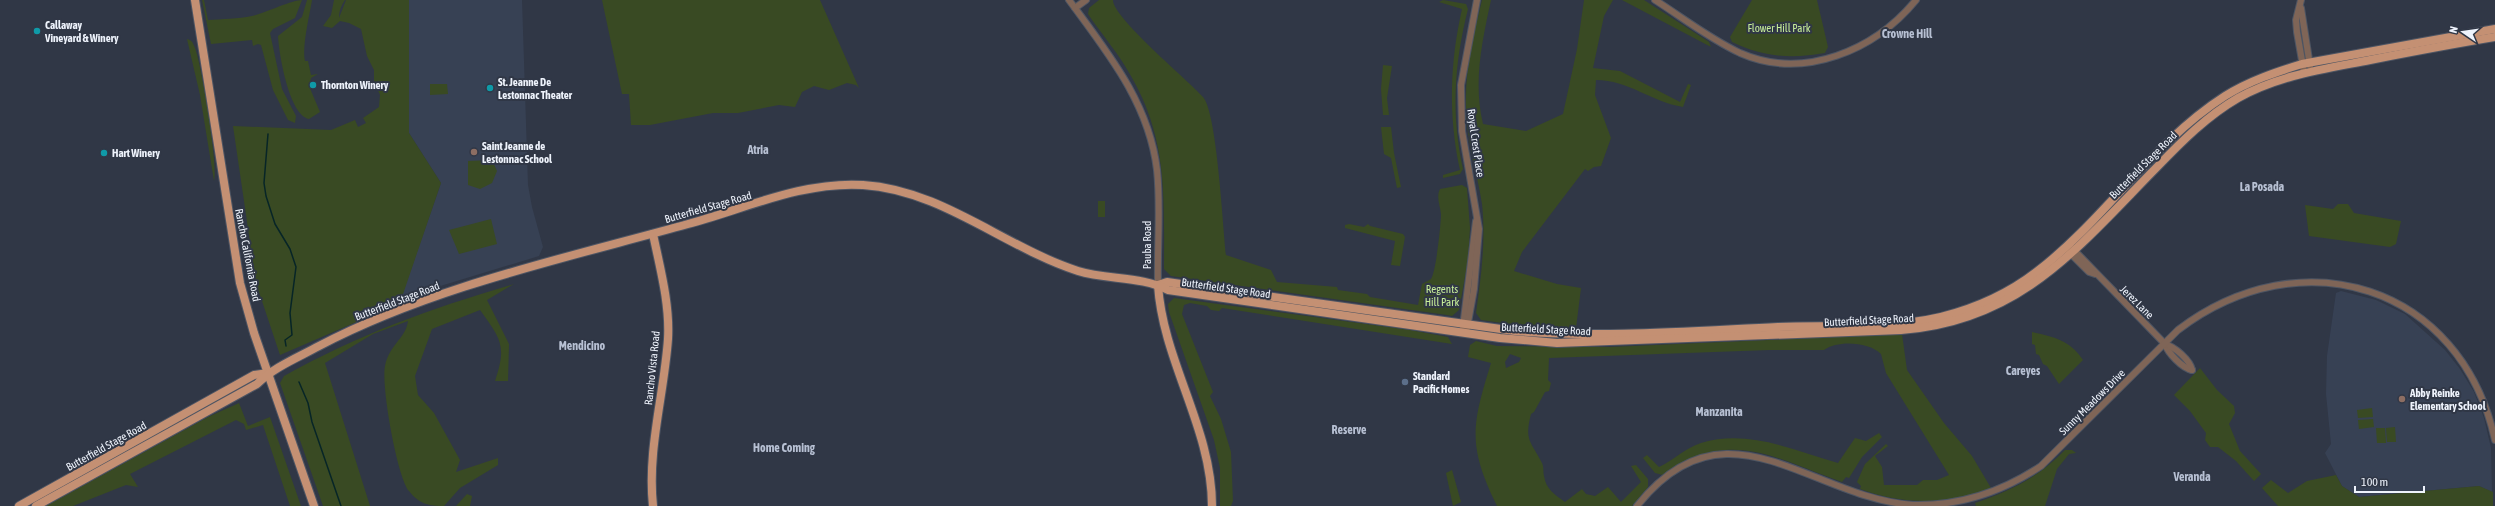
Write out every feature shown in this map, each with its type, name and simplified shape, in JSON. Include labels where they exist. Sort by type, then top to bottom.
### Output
[{"type":"main road","name":"Rancho California Road","points":[[195,0],[240,283],[268,373],[314,506]]},
{"type":"main road","name":"Butterfield Stage Road","points":[[2307,68],[2495,29]]},
{"type":"main road","name":"Butterfield Stage Road","points":[[36,506],[257,384],[268,373],[347,332],[423,301],[511,274],[816,188],[849,184],[876,186],[903,191],[931,201],[1067,267],[1091,274],[1158,285],[1168,290],[1465,327],[1540,342],[1590,343],[1925,328],[1969,318],[2000,305],[2037,282],[2199,115],[2243,86],[2278,71],[2307,68],[2495,37]]},
{"type":"main road","name":"Rancho Vista Road","points":[[653,234],[666,304],[668,337],[652,466],[653,506]]},
{"type":"main road","name":"Pauba Road","points":[[1158,285],[1160,306],[1168,336],[1204,444],[1211,479],[1212,506]]},
{"type":"main road","name":"Butterfield Stage Road","points":[[19,506],[254,375],[268,373]]},
{"type":"street","name":"Pauba Road","points":[[1069,0],[1112,56],[1132,92],[1147,126],[1157,170],[1158,285]]},
{"type":"street","points":[[1075,8],[1086,0]]},
{"type":"street","name":"Royal Crest Place","points":[[1465,327],[1477,218],[1460,113],[1463,68],[1477,0]]},
{"type":"street","points":[[1655,0],[1742,53],[1761,60],[1791,63],[1825,59],[1868,43],[1891,27],[1916,0]]},
{"type":"street","points":[[2301,0],[2300,7],[2307,68]]},
{"type":"street","name":"Jerez Lane","points":[[2069,249],[2089,272],[2095,274],[2165,344],[2167,350],[2187,369],[2192,370],[2191,365],[2171,346],[2165,344]]},
{"type":"street","name":"Sunny Meadows Drive","points":[[1637,506],[1658,481],[1669,474],[1697,460],[1728,453],[1761,457],[1866,496],[1893,502],[1936,505],[1986,495],[2020,480],[2041,466],[2178,330],[2207,309],[2258,288],[2294,282],[2313,281],[2355,287],[2382,296],[2401,306],[2434,330],[2462,362],[2476,384],[2491,421],[2495,440]]},
{"type":"shaded area","name":"Saint Jeanne de Lestonnac School","points":[[409,0],[522,0],[528,185],[532,207],[543,247],[539,256],[401,298],[441,183],[409,133]]},
{"type":"shaded area","name":"Abby Reinke Elementary School","points":[[2341,291],[2376,300],[2405,314],[2445,350],[2460,369],[2474,392],[2484,418],[2491,448],[2492,492],[2479,486],[2359,497],[2342,486],[2325,453],[2331,444],[2326,394],[2327,356],[2336,293]]},
{"type":"green space","points":[[202,0],[204,0],[208,20],[252,16],[302,0],[295,18],[273,29],[270,33],[282,89],[296,116],[295,123],[288,120],[273,90],[261,45],[258,44],[253,46],[252,40],[211,44]]},
{"type":"green space","points":[[307,0],[312,0],[304,55],[305,61],[308,61],[311,75],[318,74],[311,78],[309,86],[320,112],[309,119],[302,115],[296,107],[286,83],[280,56],[278,36],[302,17]]},
{"type":"green space","points":[[334,0],[345,0],[340,9],[339,18],[346,0],[409,0],[409,133],[441,183],[401,300],[368,317],[280,355],[256,283],[233,126],[331,130],[355,120],[358,127],[366,123],[363,118],[379,107],[380,95],[374,81],[374,70],[367,56],[361,29],[349,23],[340,21],[332,28],[323,26],[331,15]]},
{"type":"green space","points":[[602,0],[820,0],[859,88],[856,85],[847,83],[829,90],[814,86],[802,92],[795,107],[779,105],[738,113],[713,113],[650,125],[631,125],[629,94],[622,94]]},
{"type":"green space","name":"Regents Hill Park","points":[[1099,0],[1113,0],[1116,8],[1137,34],[1203,97],[1208,107],[1216,147],[1226,255],[1271,270],[1277,282],[1337,287],[1338,290],[1367,294],[1370,297],[1418,305],[1422,284],[1431,279],[1435,267],[1441,219],[1438,198],[1440,189],[1462,185],[1467,188],[1470,228],[1468,260],[1459,310],[1452,316],[1171,276],[1164,269],[1163,188],[1161,164],[1156,140],[1149,115],[1139,91],[1121,59],[1088,14],[1089,8]]},
{"type":"green space","points":[[1443,0],[1466,4],[1468,9],[1463,29],[1457,69],[1456,89],[1457,129],[1463,169],[1460,174],[1443,178],[1443,175],[1460,170],[1456,149],[1452,109],[1452,89],[1455,49],[1462,9],[1439,2]]},
{"type":"green space","points":[[1482,0],[1491,0],[1482,47],[1479,77],[1480,108],[1483,124],[1526,131],[1563,114],[1577,49],[1584,0],[1613,0],[1604,16],[1593,68],[1620,71],[1680,102],[1688,84],[1691,85],[1683,107],[1661,101],[1629,87],[1608,81],[1596,80],[1595,95],[1611,138],[1601,166],[1594,167],[1588,171],[1585,169],[1522,252],[1514,271],[1557,284],[1581,288],[1576,328],[1524,326],[1481,320],[1476,313],[1482,259],[1483,218],[1480,192],[1466,118],[1466,92],[1471,52]]},
{"type":"green space","points":[[1622,0],[1644,0],[1709,42],[1711,47]]},
{"type":"green space","name":"Flower Hill Park","points":[[1752,0],[1817,0],[1828,47],[1825,53],[1800,56],[1766,54],[1732,42],[1730,37]]},
{"type":"green space","points":[[187,39],[193,43],[198,57],[212,138],[215,173],[214,181],[200,95]]},
{"type":"green space","points":[[1383,65],[1392,66],[1387,98],[1389,115],[1383,115],[1381,89]]},
{"type":"green space","points":[[430,84],[447,84],[448,94],[430,95]]},
{"type":"green space","points":[[1381,127],[1391,127],[1394,153],[1401,187],[1397,188],[1391,158],[1384,154]]},
{"type":"green space","points":[[492,160],[497,171],[492,183],[480,189],[468,185],[468,161]]},
{"type":"green space","points":[[1098,201],[1105,201],[1105,217],[1098,217]]},
{"type":"green space","points":[[2338,204],[2348,204],[2354,213],[2401,221],[2396,244],[2390,247],[2309,236],[2305,205],[2333,209]]},
{"type":"green space","points":[[491,219],[497,244],[459,254],[449,230]]},
{"type":"green space","points":[[1349,224],[1364,227],[1368,224],[1370,226],[1403,234],[1405,237],[1400,266],[1391,265],[1395,241],[1345,228],[1345,225]]},
{"type":"green space","points":[[514,284],[487,300],[509,344],[508,381],[495,381],[501,359],[500,343],[493,328],[480,310],[432,329],[415,376],[418,395],[434,413],[460,460],[456,472],[498,458],[498,465],[460,488],[444,506],[425,503],[417,499],[409,491],[404,482],[395,450],[385,392],[384,376],[385,366],[390,352],[407,327],[408,321],[373,334],[325,363],[370,506],[323,506],[280,383],[284,376],[340,347],[396,323]]},
{"type":"green space","points":[[1174,298],[1410,330],[1448,337],[1452,344],[1222,308],[1219,311],[1211,310],[1207,306],[1190,303],[1184,305],[1182,314],[1213,392],[1210,396],[1221,419],[1231,452],[1233,501],[1231,506],[1220,506],[1220,468],[1214,440],[1169,312],[1168,304]]},
{"type":"green space","points":[[2032,332],[2061,340],[2073,348],[2083,360],[2059,384],[2047,366],[2043,364],[2039,355],[2036,354],[2035,345],[2032,344]]},
{"type":"green space","points":[[1902,334],[1907,370],[1944,423],[1972,456],[1991,488],[1958,498],[1926,501],[1893,498],[1860,489],[1861,486],[1857,482],[1865,464],[1886,444],[1888,446],[1875,456],[1882,467],[1884,485],[1917,485],[1923,480],[1937,480],[1949,475],[1886,373],[1881,354],[1869,347],[1845,344],[1830,347],[1824,350],[1769,350],[1549,358],[1548,380],[1551,383],[1549,391],[1545,392],[1534,412],[1531,414],[1528,430],[1532,445],[1543,465],[1545,481],[1549,488],[1554,494],[1565,502],[1582,489],[1586,494],[1595,496],[1608,487],[1621,502],[1641,482],[1631,466],[1636,465],[1648,479],[1648,487],[1632,506],[1497,506],[1487,485],[1481,467],[1477,450],[1476,435],[1480,403],[1491,363],[1468,357],[1470,345],[1476,341],[1497,346],[1610,347]],"holes":[[[1510,354],[1521,358],[1519,362],[1506,368],[1505,362]]]},
{"type":"green space","points":[[2200,368],[2217,390],[2234,406],[2235,413],[2229,424],[2240,451],[2261,474],[2254,481],[2236,461],[2218,447],[2210,447],[2205,440],[2206,433],[2190,411],[2174,395]]},
{"type":"green space","points":[[239,403],[248,426],[270,417],[301,506],[290,506],[263,425],[246,430],[244,424],[236,420],[130,474],[138,487],[126,485],[73,506],[46,506],[208,417]]},
{"type":"green space","points":[[2372,408],[2373,417],[2358,418],[2357,410]]},
{"type":"green space","points":[[2373,419],[2374,427],[2359,429],[2358,420]]},
{"type":"green space","points":[[2395,427],[2396,442],[2387,442],[2386,428]]},
{"type":"green space","points":[[2376,428],[2385,428],[2386,443],[2377,443]]},
{"type":"green space","points":[[1879,433],[1882,437],[1862,457],[1849,478],[1846,477],[1842,482],[1795,464],[1752,452],[1732,450],[1710,452],[1687,461],[1663,475],[1655,473],[1643,458],[1647,455],[1659,467],[1695,445],[1719,439],[1736,438],[1787,447],[1838,463],[1855,438],[1866,441]]},
{"type":"green space","points":[[2065,450],[2072,450],[2076,453],[2069,454],[2057,469],[2045,506],[1976,506],[1975,503],[2023,482],[2045,468]]},
{"type":"green space","points":[[1452,470],[1461,502],[1453,506],[1446,473]]},
{"type":"green space","points":[[2336,475],[2342,486],[2359,497],[2479,486],[2493,492],[2493,506],[2278,506],[2262,488],[2271,480],[2288,493],[2307,481]]},
{"type":"green space","points":[[467,494],[472,496],[470,506],[456,506]]},
{"type":"waterway","points":[[268,134],[264,183],[266,196],[275,224],[290,249],[296,267],[290,313],[292,335],[285,340],[286,346]]},
{"type":"waterway","points":[[299,382],[308,403],[312,422],[341,506]]},
{"type":"place","name":"Callaway Vineyard & Winery","points":[[37,31]]},
{"type":"place","name":"Thornton Winery","points":[[313,85]]},
{"type":"place","name":"St. Jeanne De Lestonnac Theater","points":[[490,88]]},
{"type":"place","name":"Saint Jeanne de Lestonnac School","points":[[474,152]]},
{"type":"place","name":"Hart Winery","points":[[104,153]]},
{"type":"place","name":"Standard Pacific Homes","points":[[1405,382]]},
{"type":"place","name":"Abby Reinke Elementary School","points":[[2402,399]]},
{"type":"district","name":"Crowne Hill","points":[[1907,34]]},
{"type":"district","name":"Atria","points":[[758,150]]},
{"type":"district","name":"La Posada","points":[[2262,187]]},
{"type":"district","name":"Mendicino","points":[[582,346]]},
{"type":"district","name":"Careyes","points":[[2023,371]]},
{"type":"district","name":"Manzanita","points":[[1719,412]]},
{"type":"district","name":"Reserve","points":[[1349,430]]},
{"type":"district","name":"Home Coming","points":[[784,448]]},
{"type":"district","name":"Veranda","points":[[2192,477]]}]
